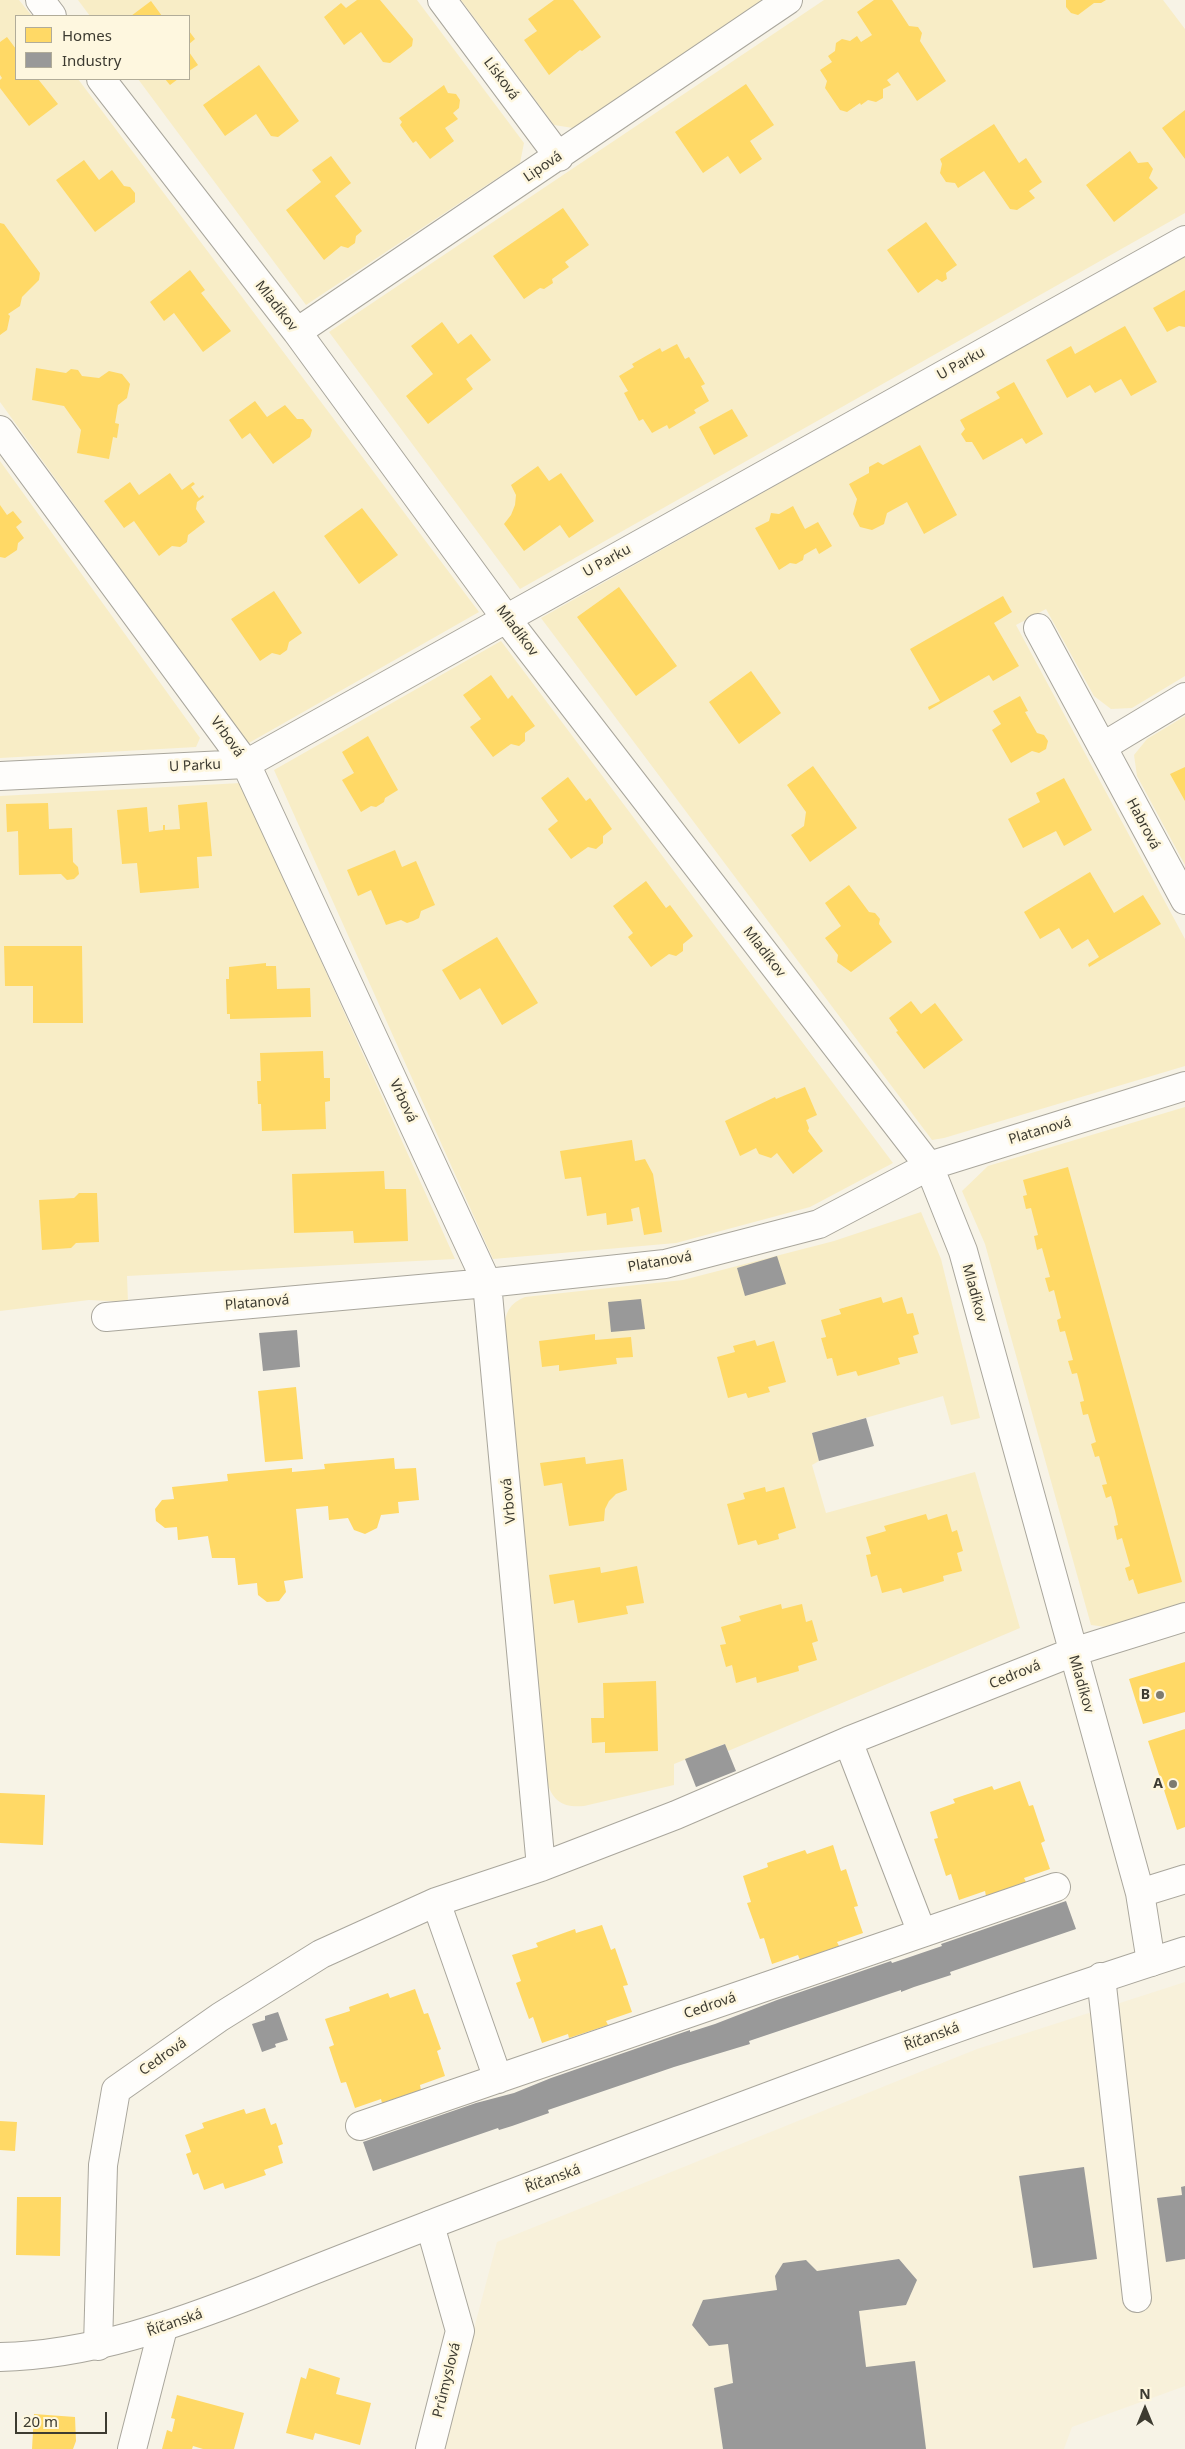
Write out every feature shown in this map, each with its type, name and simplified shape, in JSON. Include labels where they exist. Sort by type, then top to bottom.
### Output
[{"type":"street","points":[[40,0],[51,15]]},
{"type":"street","name":"Lísková","points":[[442,0],[559,157]]},
{"type":"street","name":"Lipová","points":[[297,332],[559,157],[788,0]]},
{"type":"street","name":"Mladíkov","points":[[102,80],[297,332],[505,617],[928,1166],[963,1252],[1072,1652],[1140,1892],[1151,1962]]},
{"type":"street","name":"U Parku","points":[[0,776],[246,764],[505,617],[1185,240]]},
{"type":"street","name":"Vrbová","points":[[0,430],[246,764],[487,1283],[541,1867]]},
{"type":"street","name":"Habrová","points":[[1038,628],[1185,900]]},
{"type":"street","points":[[1102,747],[1185,697]]},
{"type":"street","name":"Platanová","points":[[106,1317],[487,1283],[665,1264],[819,1224],[928,1166],[1185,1086]]},
{"type":"street","name":"Cedrová","points":[[98,2346],[103,2165],[116,2090],[220,2017],[321,1954],[436,1902],[541,1867],[676,1815],[848,1741],[1072,1652],[1185,1617]]},
{"type":"street","points":[[848,1741],[922,1933]]},
{"type":"street","points":[[1140,1892],[1185,1879]]},
{"type":"street","name":"Cedrová","points":[[360,2126],[1056,1887]]},
{"type":"street","points":[[436,1902],[498,2079]]},
{"type":"street","name":"Říčanská","points":[[0,2357],[98,2346],[163,2328],[430,2225],[947,2031],[1101,1977],[1185,1951]]},
{"type":"street","points":[[1101,1977],[1137,2298]]},
{"type":"street","name":"Průmyslová","points":[[430,2225],[460,2331],[430,2449]]},
{"type":"street","points":[[132,2449],[163,2328]]},
{"type":"shaded area","points":[[0,0],[19,0],[31,15],[15,15],[15,80],[79,80],[479,612],[247,744],[0,402]]},
{"type":"shaded area","points":[[78,0],[417,0],[524,143],[520,163],[306,305],[139,80],[190,80],[190,15],[89,15]]},
{"type":"shaded area","points":[[461,0],[762,0],[573,128],[554,125]]},
{"type":"shaded area","points":[[824,0],[1163,0],[1185,29],[1185,213],[520,589],[329,332]]},
{"type":"shaded area","points":[[1185,254],[1185,676],[1132,708],[1111,709],[1094,696],[1046,609],[1016,625],[1185,939],[1185,1066],[932,1140],[541,618]]},
{"type":"shaded area","points":[[0,461],[200,738],[196,747],[0,758]]},
{"type":"shaded area","points":[[501,641],[893,1163],[810,1207],[676,1243],[493,1259],[274,770]]},
{"type":"shaded area","points":[[1185,716],[1185,865],[1137,776],[1134,755],[1147,739]]},
{"type":"shaded area","points":[[241,783],[455,1259],[127,1276],[128,1302],[89,1300],[0,1311],[0,796]]},
{"type":"shaded area","points":[[1185,1107],[1185,1602],[1106,1627],[1091,1625],[985,1244],[962,1191],[988,1166]]},
{"type":"shaded area","points":[[921,1212],[941,1259],[980,1418],[951,1425],[943,1396],[812,1433],[819,1461],[812,1465],[826,1513],[975,1472],[1020,1628],[728,1751],[724,1744],[674,1764],[674,1785],[584,1806],[564,1804],[552,1794],[547,1781],[505,1329],[507,1313],[515,1302],[525,1297],[683,1280],[834,1241]],"holes":[[[860,1303],[878,1369],[858,1376],[856,1371],[837,1376],[832,1358],[827,1359],[821,1338],[826,1337],[822,1320],[841,1314],[839,1309]]]},
{"type":"shaded area","points":[[1185,1982],[1185,2386],[1072,2427],[1064,2449],[442,2449],[497,2242],[977,2049]]},
{"type":"building: Homes","points":[[357,0],[380,0],[413,39],[412,46],[390,63],[383,62],[361,32],[344,45],[324,17],[341,3],[346,8]]},
{"type":"building: Homes","points":[[554,0],[573,0],[601,37],[582,51],[580,50],[549,75],[524,40],[537,31],[528,19]]},
{"type":"building: Homes","points":[[874,0],[892,0],[909,26],[918,27],[922,33],[920,41],[946,81],[917,101],[898,72],[887,80],[891,85],[883,89],[883,98],[876,102],[868,100],[861,105],[860,103],[847,112],[840,110],[825,88],[827,81],[820,70],[832,62],[828,56],[835,51],[836,43],[842,39],[850,41],[857,36],[861,42],[872,35],[857,12]]},
{"type":"building: Homes","points":[[1066,0],[1106,0],[1101,3],[1094,3],[1078,15],[1071,13],[1066,7]]},
{"type":"building: Homes","points":[[151,1],[161,15],[132,15]]},
{"type":"building: Homes","points":[[190,32],[195,39],[190,43]]},
{"type":"building: Homes","points":[[7,37],[15,48],[15,80],[39,80],[58,104],[29,126],[0,88],[0,80],[2,78],[0,75],[0,42]]},
{"type":"building: Homes","points":[[190,53],[198,65],[190,70]]},
{"type":"building: Homes","points":[[259,65],[299,121],[278,137],[271,136],[256,114],[225,136],[203,105]]},
{"type":"building: Homes","points":[[166,80],[177,80],[170,85]]},
{"type":"building: Homes","points":[[746,84],[774,125],[750,141],[762,159],[740,174],[728,156],[703,173],[675,132]]},
{"type":"building: Homes","points":[[444,85],[448,93],[456,94],[460,100],[459,108],[453,113],[458,119],[445,128],[454,141],[430,159],[416,141],[413,143],[400,125],[402,122],[399,118]]},
{"type":"building: Homes","points":[[1185,110],[1185,159],[1162,128]]},
{"type":"building: Homes","points":[[994,124],[1019,163],[1026,158],[1042,182],[1029,191],[1035,198],[1017,210],[1010,209],[984,171],[958,188],[955,183],[946,182],[940,173],[942,164],[940,159]]},
{"type":"building: Homes","points":[[1130,151],[1138,163],[1148,162],[1153,169],[1149,178],[1158,188],[1114,222],[1086,185]]},
{"type":"building: Homes","points":[[331,156],[351,183],[335,196],[362,231],[356,236],[355,243],[348,248],[341,246],[324,260],[286,210],[321,182],[312,170]]},
{"type":"building: Homes","points":[[84,160],[99,180],[112,170],[124,186],[130,187],[135,193],[135,202],[95,232],[56,180]]},
{"type":"building: Homes","points":[[563,208],[589,245],[565,262],[569,267],[552,279],[553,283],[544,289],[540,288],[524,299],[493,256]]},
{"type":"building: Homes","points":[[926,222],[957,265],[946,273],[947,279],[942,282],[937,279],[918,293],[887,250]]},
{"type":"building: Homes","points":[[0,223],[4,224],[40,273],[39,280],[22,297],[20,306],[8,314],[10,316],[7,330],[0,335]]},
{"type":"building: Homes","points":[[190,270],[205,290],[201,293],[231,331],[203,352],[174,313],[164,321],[150,302]]},
{"type":"building: Homes","points":[[1185,290],[1185,327],[1179,326],[1167,332],[1153,308]]},
{"type":"building: Homes","points":[[442,322],[458,344],[471,334],[491,360],[466,379],[473,389],[428,424],[406,396],[433,374],[411,346]]},
{"type":"building: Homes","points":[[1125,326],[1157,382],[1131,396],[1121,379],[1095,393],[1090,385],[1067,398],[1046,360],[1071,346],[1075,354]]},
{"type":"building: Homes","points":[[677,344],[685,359],[689,357],[705,384],[701,386],[709,401],[694,410],[696,413],[669,429],[667,425],[652,433],[643,419],[639,421],[624,393],[628,391],[619,376],[634,367],[632,364],[660,348],[662,352]]},
{"type":"building: Homes","points":[[36,368],[66,373],[71,369],[78,370],[82,376],[99,378],[109,371],[122,374],[130,384],[127,398],[118,405],[115,423],[119,424],[117,438],[113,437],[109,459],[77,453],[81,430],[64,406],[32,400]]},
{"type":"building: Homes","points":[[1014,382],[1043,434],[1026,444],[1022,438],[983,460],[972,442],[966,442],[961,434],[965,429],[960,420],[1000,398],[996,392]]},
{"type":"building: Homes","points":[[255,401],[267,417],[285,405],[297,419],[303,419],[312,430],[310,437],[273,464],[250,433],[242,439],[229,420]]},
{"type":"building: Homes","points":[[732,409],[748,436],[714,455],[699,427]]},
{"type":"building: Homes","points":[[920,445],[957,515],[924,534],[907,502],[887,513],[884,524],[872,530],[860,527],[853,514],[857,499],[849,484],[869,473],[869,467],[878,462],[883,465]]},
{"type":"building: Homes","points":[[538,466],[549,481],[561,473],[594,521],[569,538],[560,525],[524,551],[504,524],[511,515],[515,505],[516,495],[511,485]]},
{"type":"building: Homes","points":[[170,473],[182,490],[193,482],[195,484],[191,487],[199,498],[203,495],[204,497],[197,502],[196,509],[205,522],[188,535],[187,542],[180,547],[172,546],[159,556],[134,521],[124,528],[104,501],[130,482],[139,495]]},
{"type":"building: Homes","points":[[0,505],[7,515],[13,511],[22,522],[16,527],[24,538],[18,543],[17,550],[5,558],[0,557]]},
{"type":"building: Homes","points":[[793,506],[805,529],[818,522],[832,546],[819,554],[816,548],[804,555],[803,560],[796,564],[790,563],[779,570],[755,528],[769,521],[771,513],[779,514]]},
{"type":"building: Homes","points":[[362,508],[398,555],[359,584],[324,536]]},
{"type":"building: Homes","points":[[619,587],[677,666],[636,696],[577,617]]},
{"type":"building: Homes","points":[[274,591],[302,633],[289,642],[287,650],[280,655],[272,653],[260,661],[231,619]]},
{"type":"building: Homes","points":[[1003,596],[1012,612],[994,623],[1019,666],[993,681],[989,675],[929,710],[928,707],[940,701],[910,649]]},
{"type":"building: Homes","points":[[751,671],[781,713],[739,744],[709,702]]},
{"type":"building: Homes","points":[[491,675],[508,699],[512,695],[535,726],[525,733],[525,741],[519,746],[511,744],[493,757],[470,727],[481,719],[463,695]]},
{"type":"building: Homes","points":[[1020,696],[1028,711],[1025,712],[1037,733],[1044,735],[1048,741],[1046,749],[1039,753],[1032,751],[1011,763],[992,730],[1001,724],[993,711]]},
{"type":"building: Homes","points":[[368,736],[398,790],[385,798],[384,802],[376,807],[371,806],[361,812],[342,780],[354,773],[342,752]]},
{"type":"building: Homes","points":[[813,766],[857,828],[810,862],[791,835],[804,826],[806,812],[787,785]]},
{"type":"building: Homes","points":[[1185,767],[1185,801],[1170,774]]},
{"type":"building: Homes","points":[[568,777],[586,801],[590,798],[612,829],[603,836],[603,843],[596,849],[588,847],[571,859],[548,829],[558,821],[541,798]]},
{"type":"building: Homes","points":[[1064,778],[1092,830],[1064,846],[1056,831],[1023,848],[1008,819],[1040,802],[1036,793]]},
{"type":"building: Homes","points":[[207,802],[212,856],[197,857],[199,888],[140,893],[137,863],[122,864],[117,810],[147,807],[149,832],[163,830],[163,825],[165,825],[165,830],[180,829],[178,805]]},
{"type":"building: Homes","points":[[48,803],[49,829],[72,828],[73,862],[78,867],[79,874],[74,879],[67,880],[61,874],[19,875],[18,831],[7,832],[6,804]]},
{"type":"building: Homes","points":[[395,850],[402,867],[416,861],[435,905],[421,911],[419,918],[413,921],[407,923],[401,920],[386,925],[371,890],[358,896],[347,870]]},
{"type":"building: Homes","points":[[1090,872],[1114,913],[1143,895],[1161,924],[1089,967],[1088,964],[1099,957],[1088,939],[1072,949],[1059,928],[1040,939],[1024,912]]},
{"type":"building: Homes","points":[[646,881],[666,908],[670,905],[693,936],[683,944],[683,951],[676,956],[669,954],[651,967],[628,937],[633,933],[613,906]]},
{"type":"building: Homes","points":[[849,885],[869,912],[875,913],[880,919],[879,924],[892,942],[851,972],[837,962],[838,955],[825,938],[841,926],[825,903]]},
{"type":"building: Homes","points":[[497,937],[538,1003],[502,1025],[480,988],[460,1000],[442,970]]},
{"type":"building: Homes","points":[[4,946],[82,946],[83,1023],[33,1023],[33,986],[5,986]]},
{"type":"building: Homes","points":[[266,963],[266,966],[276,966],[277,989],[310,988],[311,1017],[230,1019],[230,1014],[227,1014],[226,979],[229,979],[229,967]]},
{"type":"building: Homes","points":[[911,1001],[921,1014],[935,1003],[963,1040],[924,1069],[896,1032],[898,1031],[889,1018]]},
{"type":"building: Homes","points":[[323,1051],[324,1078],[330,1078],[330,1101],[325,1102],[326,1129],[262,1131],[261,1104],[258,1104],[257,1081],[261,1081],[260,1053]]},
{"type":"building: Homes","points":[[805,1087],[817,1115],[806,1120],[809,1128],[808,1131],[823,1151],[793,1174],[777,1153],[771,1158],[759,1154],[756,1148],[740,1156],[725,1121],[775,1097],[776,1099]]},
{"type":"building: Homes","points":[[632,1140],[635,1161],[645,1159],[653,1174],[662,1232],[644,1235],[639,1207],[631,1209],[633,1221],[607,1225],[606,1213],[587,1216],[581,1177],[565,1179],[560,1151]]},
{"type":"building: Homes","points":[[1068,1167],[1182,1582],[1138,1594],[1133,1579],[1129,1581],[1125,1568],[1130,1566],[1122,1538],[1117,1540],[1114,1526],[1118,1525],[1111,1496],[1106,1498],[1102,1485],[1107,1484],[1099,1456],[1095,1457],[1091,1444],[1096,1442],[1088,1414],[1083,1415],[1080,1402],[1084,1401],[1077,1373],[1072,1374],[1068,1361],[1073,1360],[1065,1331],[1060,1332],[1057,1320],[1061,1318],[1054,1290],[1049,1292],[1045,1278],[1050,1277],[1042,1248],[1037,1250],[1034,1236],[1038,1235],[1031,1208],[1026,1209],[1023,1196],[1027,1195],[1023,1180]]},
{"type":"building: Homes","points":[[384,1171],[385,1189],[406,1189],[408,1241],[354,1243],[353,1231],[294,1233],[292,1174]]},
{"type":"building: Homes","points":[[79,1193],[97,1193],[99,1242],[76,1243],[71,1248],[42,1250],[39,1200],[74,1198]]},
{"type":"building: Homes","points":[[881,1297],[883,1303],[902,1297],[907,1314],[913,1313],[919,1334],[913,1336],[918,1353],[898,1358],[900,1364],[858,1376],[856,1371],[837,1376],[832,1358],[827,1359],[821,1338],[826,1337],[821,1320],[841,1314],[839,1309]]},
{"type":"building: Homes","points":[[595,1334],[595,1340],[631,1337],[633,1357],[616,1358],[617,1364],[559,1371],[559,1365],[542,1367],[539,1341]]},
{"type":"building: Homes","points":[[755,1340],[757,1346],[774,1341],[786,1382],[768,1387],[770,1392],[748,1398],[746,1393],[728,1398],[717,1357],[735,1352],[733,1346]]},
{"type":"building: Homes","points":[[296,1387],[303,1459],[265,1462],[258,1391]]},
{"type":"building: Homes","points":[[585,1457],[586,1464],[623,1459],[627,1490],[616,1494],[609,1501],[605,1509],[604,1521],[569,1526],[562,1483],[544,1486],[540,1463]]},
{"type":"building: Homes","points":[[394,1458],[395,1469],[416,1468],[419,1500],[398,1502],[399,1513],[381,1515],[377,1528],[365,1534],[354,1530],[348,1518],[329,1520],[328,1506],[296,1509],[303,1578],[284,1581],[286,1592],[279,1601],[267,1602],[258,1595],[257,1583],[238,1585],[235,1558],[212,1558],[208,1536],[178,1540],[177,1527],[165,1528],[156,1521],[155,1509],[162,1500],[174,1499],[172,1487],[228,1481],[227,1474],[292,1468],[292,1472],[325,1469],[324,1464]]},
{"type":"building: Homes","points":[[765,1487],[766,1492],[784,1487],[796,1528],[778,1534],[779,1539],[758,1545],[756,1540],[738,1545],[727,1504],[745,1499],[743,1493]]},
{"type":"building: Homes","points":[[926,1514],[928,1520],[947,1514],[952,1532],[957,1530],[963,1551],[957,1553],[962,1571],[943,1576],[944,1581],[903,1593],[901,1588],[882,1593],[877,1575],[871,1577],[866,1555],[871,1554],[866,1537],[886,1531],[884,1526]]},
{"type":"building: Homes","points":[[637,1566],[644,1603],[626,1606],[628,1614],[578,1623],[574,1600],[554,1604],[549,1575],[600,1567],[601,1573]]},
{"type":"building: Homes","points":[[781,1604],[782,1609],[802,1604],[806,1622],[812,1620],[818,1641],[812,1643],[817,1660],[798,1666],[799,1671],[757,1683],[756,1677],[736,1683],[732,1665],[726,1667],[720,1645],[726,1644],[721,1627],[741,1621],[739,1616]]},
{"type":"building: Homes","name":"B","points":[[1185,1662],[1185,1712],[1143,1724],[1129,1679]]},
{"type":"building: Homes","points":[[656,1681],[658,1751],[605,1753],[605,1742],[592,1743],[591,1718],[604,1718],[603,1683]]},
{"type":"building: Homes","name":"A","points":[[1185,1729],[1185,1827],[1177,1830],[1148,1741]]},
{"type":"building: Homes","points":[[1020,1781],[1029,1806],[1033,1805],[1045,1841],[1041,1843],[1050,1869],[1024,1878],[1026,1882],[986,1896],[985,1891],[959,1900],[951,1874],[946,1876],[934,1839],[938,1838],[930,1812],[955,1803],[953,1799],[992,1786],[994,1790]]},
{"type":"building: Homes","points":[[0,1793],[45,1795],[43,1845],[0,1843]]},
{"type":"building: Homes","points":[[833,1845],[841,1871],[846,1869],[858,1906],[854,1907],[863,1933],[837,1942],[839,1946],[800,1960],[798,1955],[772,1964],[764,1938],[760,1939],[747,1903],[751,1902],[743,1876],[768,1867],[767,1863],[805,1850],[807,1854]]},
{"type":"building: Homes","points":[[602,1925],[611,1950],[615,1948],[628,1985],[623,1986],[632,2012],[606,2021],[608,2025],[569,2038],[568,2034],[542,2043],[533,2017],[529,2019],[516,1983],[521,1981],[512,1955],[538,1947],[536,1943],[575,1929],[576,1933]]},
{"type":"building: Homes","points":[[415,1989],[424,2014],[428,2013],[441,2049],[437,2051],[445,2076],[420,2085],[421,2090],[382,2103],[381,2099],[355,2108],[346,2082],[341,2083],[329,2047],[334,2045],[325,2019],[350,2011],[349,2007],[388,1993],[390,1998]]},
{"type":"building: Homes","points":[[265,2108],[271,2125],[276,2123],[283,2144],[278,2146],[283,2163],[264,2170],[266,2175],[246,2182],[225,2189],[223,2183],[204,2190],[198,2173],[193,2175],[186,2154],[191,2152],[185,2135],[204,2128],[202,2123],[244,2109],[246,2114]]},
{"type":"building: Homes","points":[[0,2121],[17,2122],[15,2151],[0,2150]]},
{"type":"building: Homes","points":[[17,2197],[61,2197],[60,2256],[16,2255]]},
{"type":"building: Homes","points":[[309,2368],[340,2378],[336,2394],[371,2403],[360,2445],[315,2433],[313,2440],[286,2433],[301,2377],[306,2379]]},
{"type":"building: Homes","points":[[177,2395],[244,2413],[234,2449],[203,2449],[193,2446],[192,2449],[162,2449],[167,2430],[172,2432],[175,2419],[171,2418]]},
{"type":"building: Homes","points":[[34,2414],[75,2417],[76,2441],[73,2449],[32,2449]]},
{"type":"building: Industry","points":[[777,1256],[786,1284],[745,1296],[737,1268]]},
{"type":"building: Industry","points":[[641,1299],[645,1329],[611,1332],[608,1302]]},
{"type":"building: Industry","points":[[297,1330],[300,1367],[263,1371],[259,1333]]},
{"type":"building: Industry","points":[[866,1418],[874,1446],[819,1461],[812,1433]]},
{"type":"building: Industry","points":[[725,1744],[736,1771],[696,1787],[685,1759]]},
{"type":"building: Industry","points":[[1066,1901],[1076,1929],[950,1972],[951,1975],[749,2041],[750,2044],[674,2067],[548,2110],[549,2113],[512,2126],[499,2130],[498,2128],[373,2171],[363,2142],[476,2103],[514,2093],[551,2078],[690,2030],[690,2032],[715,2024],[777,2000],[891,1961],[892,1963],[942,1946],[941,1944]]},
{"type":"building: Industry","points":[[278,2012],[288,2040],[275,2044],[276,2047],[262,2052],[252,2024],[265,2020],[265,2016]]},
{"type":"building: Industry","points":[[1084,2167],[1097,2259],[1033,2268],[1019,2176]]},
{"type":"building: Industry","points":[[1185,2186],[1185,2259],[1166,2262],[1157,2198],[1182,2195],[1181,2187]]},
{"type":"building: Industry","points":[[899,2259],[917,2280],[906,2305],[859,2311],[866,2367],[915,2361],[926,2449],[723,2449],[714,2388],[733,2383],[728,2344],[709,2346],[692,2325],[703,2300],[777,2290],[775,2276],[783,2263],[806,2260],[817,2271]]},
{"type":"place","name":"B","points":[[1160,1695]]},
{"type":"place","name":"A","points":[[1173,1784]]}]
